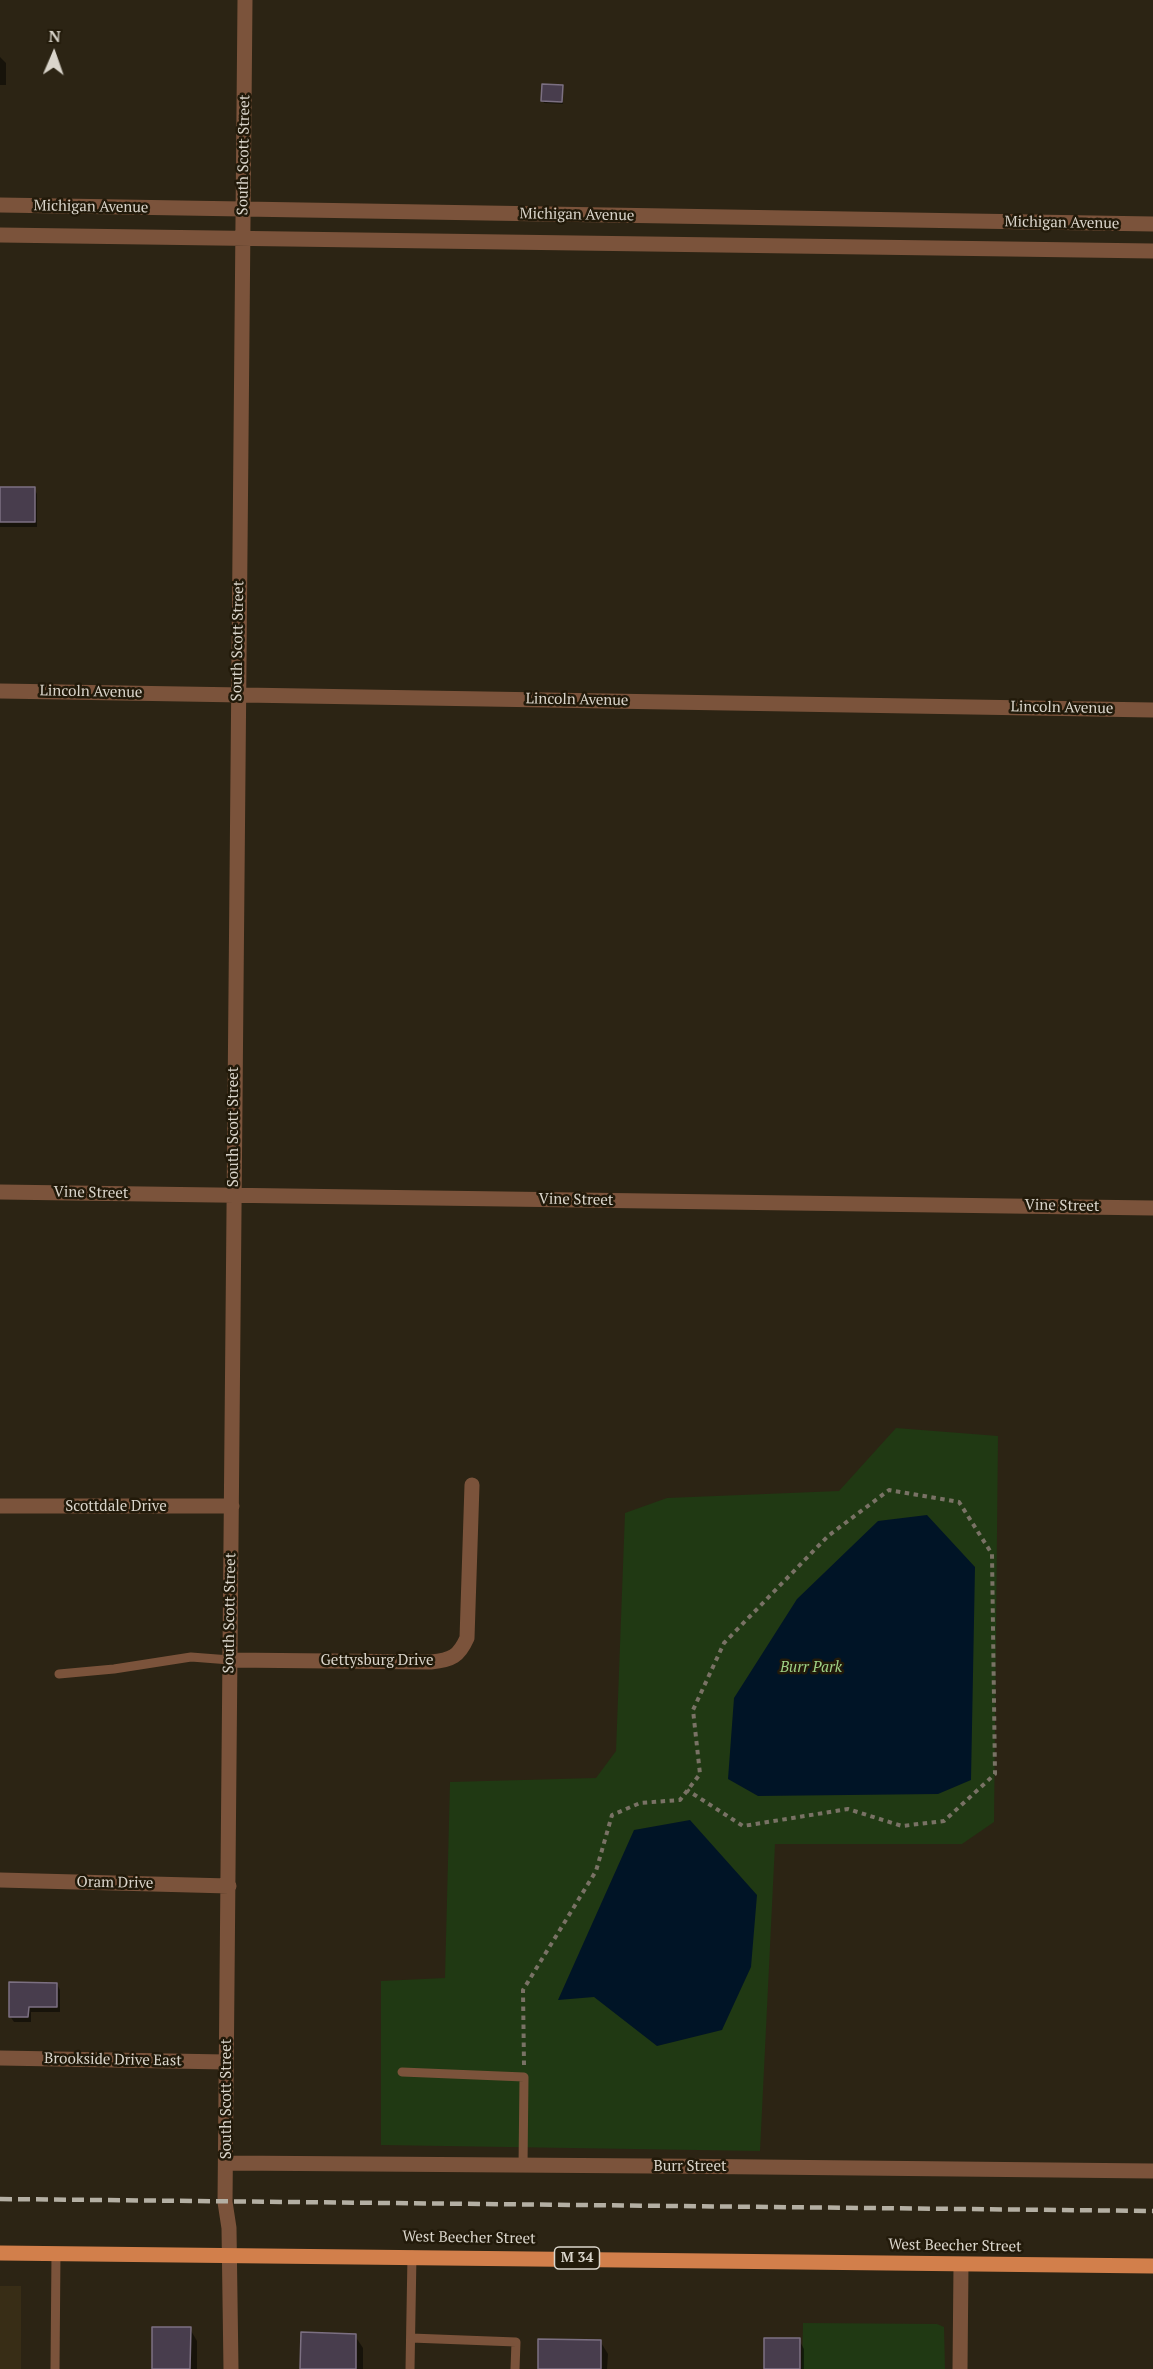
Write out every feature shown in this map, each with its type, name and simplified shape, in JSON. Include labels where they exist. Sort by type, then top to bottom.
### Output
[{"type":"main road","name":"West Beecher Street","points":[[0,2253],[412,2255],[961,2265],[1153,2266]]},
{"type":"street","name":"South Scott Street","points":[[231,2369],[229,2228],[225,2202],[245,0]]},
{"type":"street","name":"Michigan Avenue","points":[[0,205],[1153,224]]},
{"type":"street","name":"Michigan Avenue","points":[[0,235],[1153,251]]},
{"type":"street","name":"Lincoln Avenue","points":[[0,691],[1153,710]]},
{"type":"street","name":"Vine Street","points":[[0,1192],[1153,1208]]},
{"type":"street","name":"Gettysburg Drive","points":[[230,1660],[431,1662],[449,1660],[461,1653],[467,1638],[472,1485]]},
{"type":"street","name":"Scottdale Drive","points":[[0,1506],[232,1506]]},
{"type":"street","name":"Oram Drive","points":[[0,1880],[229,1886]]},
{"type":"street","name":"Brookside Drive East","points":[[0,2058],[226,2062]]},
{"type":"street","name":"Burr Street","points":[[227,2163],[523,2167],[871,2166],[1153,2171]]},
{"type":"street","points":[[960,2369],[961,2265]]},
{"type":"lane","points":[[58,1674],[114,1669],[191,1657],[230,1660]]},
{"type":"lane","points":[[402,2072],[524,2077],[523,2167]]},
{"type":"lane","points":[[55,2369],[56,2253]]},
{"type":"lane","points":[[410,2369],[412,2255]]},
{"type":"lane","points":[[411,2338],[516,2342],[515,2369]]},
{"type":"path","points":[[524,2077],[523,1990],[596,1871],[612,1815],[640,1803],[680,1800],[687,1790],[700,1774],[693,1710],[724,1643],[828,1536],[889,1490],[959,1502],[992,1554],[995,1774],[944,1821],[902,1826],[848,1809],[743,1826],[687,1790]]},
{"type":"shaded area","points":[[0,2286],[21,2286],[21,2369],[0,2369]]},
{"type":"green space","name":"Burr Park","points":[[896,1428],[998,1436],[994,1822],[962,1844],[775,1844],[760,2151],[381,2145],[381,1981],[445,1978],[450,1782],[596,1778],[616,1751],[625,1513],[667,1498],[839,1491]]},
{"type":"green space","points":[[803,2323],[937,2324],[944,2327],[945,2369],[802,2369]]},
{"type":"water","points":[[927,1515],[975,1567],[971,1780],[938,1794],[758,1796],[728,1779],[734,1698],[797,1599],[878,1521]]},
{"type":"water","points":[[690,1820],[757,1895],[751,1967],[722,2030],[657,2046],[594,1997],[558,2000],[634,1830]]},
{"type":"building","points":[[542,84],[563,85],[562,102],[541,101]]},
{"type":"building","points":[[0,487],[35,487],[35,522],[0,522]]},
{"type":"building","points":[[9,1982],[57,1983],[57,2007],[29,2007],[28,2017],[9,2017]]},
{"type":"building","points":[[152,2327],[191,2327],[190,2369],[152,2369]]},
{"type":"building","points":[[301,2332],[356,2334],[356,2369],[300,2369]]},
{"type":"building","points":[[764,2338],[800,2338],[800,2369],[764,2369]]},
{"type":"building","points":[[538,2339],[601,2340],[601,2369],[538,2369]]},
{"type":"railway","points":[[0,2199],[1153,2211]]}]
